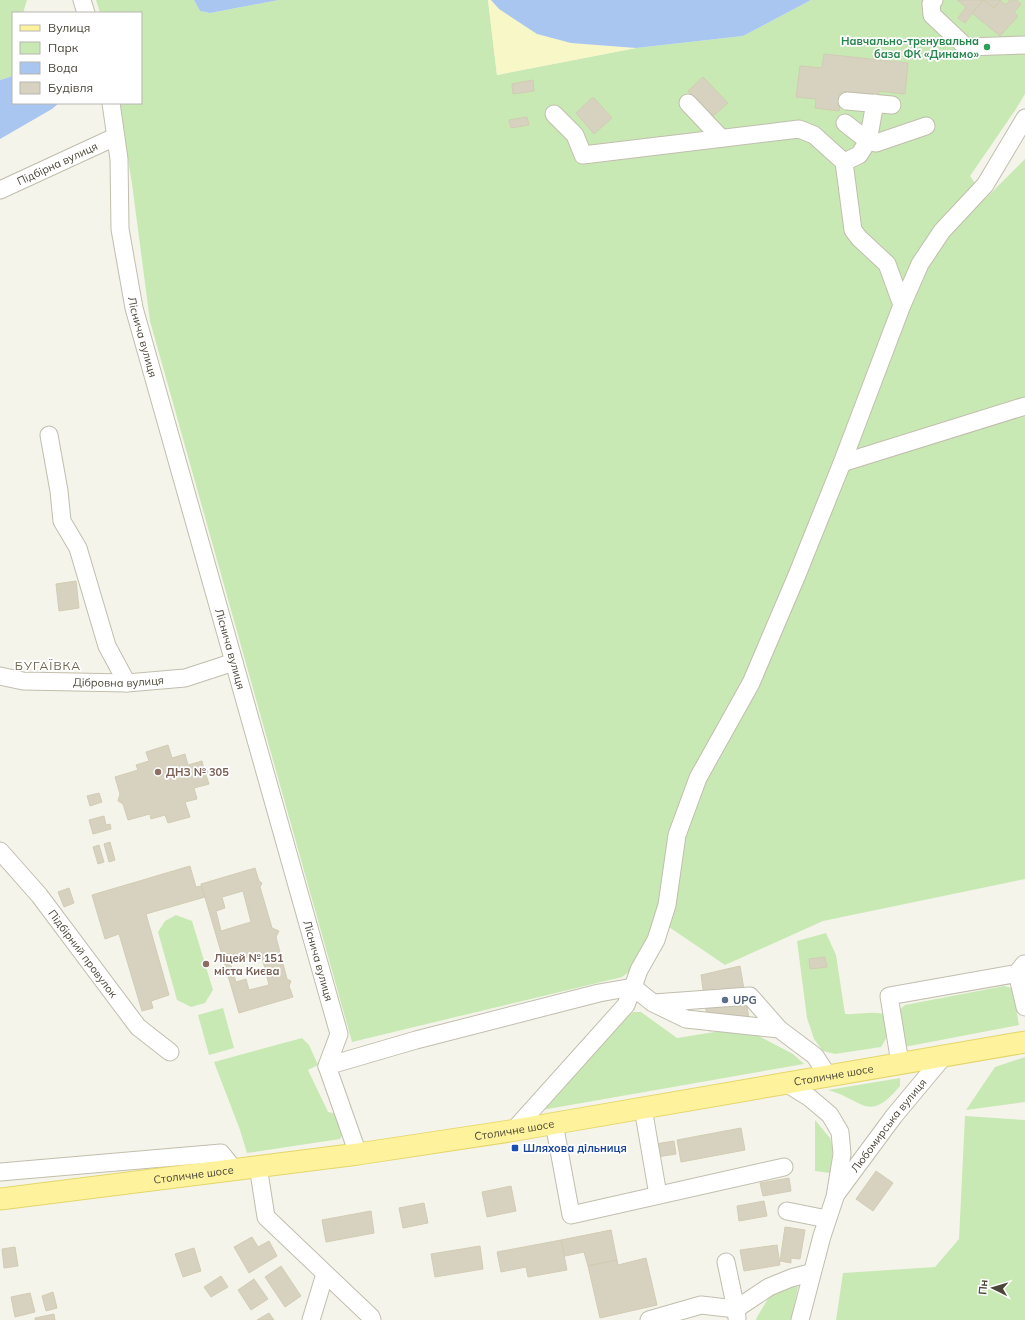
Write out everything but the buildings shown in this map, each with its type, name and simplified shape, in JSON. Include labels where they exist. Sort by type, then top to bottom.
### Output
[{"type":"main road","name":"Столичне шосе","points":[[0,1199],[358,1154],[514,1130],[1025,1042]]},
{"type":"street","points":[[82,0],[86,12]]},
{"type":"street","points":[[934,0],[931,4],[932,15],[966,47],[1025,45]]},
{"type":"street","points":[[847,101],[892,105]]},
{"type":"street","points":[[688,103],[721,138]]},
{"type":"street","points":[[844,162],[859,156],[868,141],[875,103]]},
{"type":"street","name":"Ліснича вулиця","points":[[111,104],[119,159],[120,229],[134,308],[339,1034],[327,1066]]},
{"type":"street","points":[[554,114],[575,135],[583,155],[799,129],[814,135],[844,162],[853,230],[859,238],[887,264],[902,305]]},
{"type":"street","points":[[514,1130],[626,1005],[639,970],[656,940],[667,905],[677,835],[698,778],[751,683],[797,575],[842,463],[902,305],[920,264],[942,231],[985,185],[1025,118]]},
{"type":"street","points":[[845,123],[868,141],[876,143],[926,126]]},
{"type":"street","name":"Підбірна вулиця","points":[[0,190],[115,137]]},
{"type":"street","points":[[842,463],[1025,406]]},
{"type":"street","points":[[49,436],[59,491],[62,521],[78,548],[108,646],[127,683]]},
{"type":"street","name":"Дібровна вулиця","points":[[0,676],[23,681],[127,683],[185,678],[234,662]]},
{"type":"street","name":"Підбірний провулок","points":[[0,851],[39,895],[138,1027],[170,1052]]},
{"type":"street","points":[[900,1063],[889,996],[1022,969],[1025,1007]]},
{"type":"street","points":[[358,1154],[327,1066],[424,1038],[599,993],[633,987],[653,1003],[686,1019],[779,1029]]},
{"type":"street","points":[[653,1003],[750,996],[779,1029],[815,1056],[828,1076]]},
{"type":"street","name":"Любомирська вулиця","points":[[835,1197],[894,1116],[944,1056]]},
{"type":"street","name":"Любомирська вулиця","points":[[786,1083],[810,1098],[830,1115],[840,1132],[842,1154],[835,1197],[811,1275],[800,1320]]},
{"type":"street","points":[[643,1108],[658,1195]]},
{"type":"street","points":[[554,1123],[570,1215],[784,1167]]},
{"type":"street","points":[[0,1172],[221,1153],[234,1169]]},
{"type":"street","points":[[258,1166],[266,1217],[371,1317],[372,1320]]},
{"type":"street","points":[[787,1211],[827,1219]]},
{"type":"street","points":[[726,1262],[737,1314]]},
{"type":"street","points":[[311,1320],[325,1274]]},
{"type":"street","points":[[737,1314],[769,1287],[791,1278],[806,1274],[811,1275]]},
{"type":"street","points":[[649,1320],[701,1305],[737,1314]]},
{"type":"green space","points":[[0,0],[27,0],[23,12],[12,12],[12,76],[0,80]]},
{"type":"green space","points":[[96,0],[194,0],[200,11],[210,13],[279,0],[488,0],[497,75],[636,48],[743,36],[811,0],[1025,0],[1025,94],[970,176],[986,198],[1025,159],[1025,879],[823,921],[725,965],[663,923],[642,962],[622,977],[352,1042],[150,321],[132,184],[119,104],[142,104],[142,12],[100,12]]},
{"type":"green space","points":[[176,915],[192,921],[213,990],[205,1003],[191,1007],[177,1000],[158,932],[165,921]]},
{"type":"green space","points":[[826,933],[836,955],[845,1014],[883,1014],[886,1019],[888,1031],[886,1039],[881,1047],[835,1054],[823,1051],[814,1039],[807,1018],[797,941]]},
{"type":"green space","points":[[1004,986],[1012,988],[1019,1025],[904,1047],[899,1010],[905,1005]]},
{"type":"green space","points":[[223,1008],[234,1048],[209,1055],[198,1015]]},
{"type":"green space","points":[[633,1012],[641,1012],[677,1038],[733,1029],[757,1035],[793,1054],[804,1064],[542,1110]]},
{"type":"green space","points":[[302,1038],[309,1045],[318,1065],[308,1070],[328,1112],[339,1114],[344,1132],[340,1139],[247,1153],[240,1130],[214,1062]]},
{"type":"green space","points":[[1025,1057],[1025,1102],[966,1110],[995,1067]]},
{"type":"green space","points":[[900,1078],[900,1086],[880,1104],[873,1107],[858,1103],[828,1090]]},
{"type":"green space","points":[[965,1116],[1025,1120],[1025,1320],[836,1320],[843,1273],[935,1267],[959,1239]]},
{"type":"green space","points":[[815,1120],[830,1138],[833,1149],[830,1173],[815,1171]]},
{"type":"green space","points":[[794,1284],[798,1287],[791,1320],[756,1320],[769,1297]]},
{"type":"sand","points":[[488,0],[491,0],[499,9],[571,43],[636,48],[497,75]]},
{"type":"water","points":[[194,0],[279,0],[210,13],[200,11]]},
{"type":"water","points":[[491,0],[811,0],[743,36],[636,48],[571,43],[537,34],[499,9]]},
{"type":"water","points":[[12,76],[12,104],[58,104],[52,109],[0,139],[0,80]]},
{"type":"place","name":"Навчально-тренувальна база ФК «Динамо»","points":[[987,47]]},
{"type":"place","name":"ДНЗ № 305","points":[[158,772]]},
{"type":"place","name":"Ліцей № 151 міста Києва","points":[[206,964]]},
{"type":"place","name":"UPG","points":[[725,1000]]},
{"type":"place","name":"Шляхова дільниця","points":[[515,1148]]},
{"type":"district","name":"БУГАЇВКА","points":[[48,666]]}]
